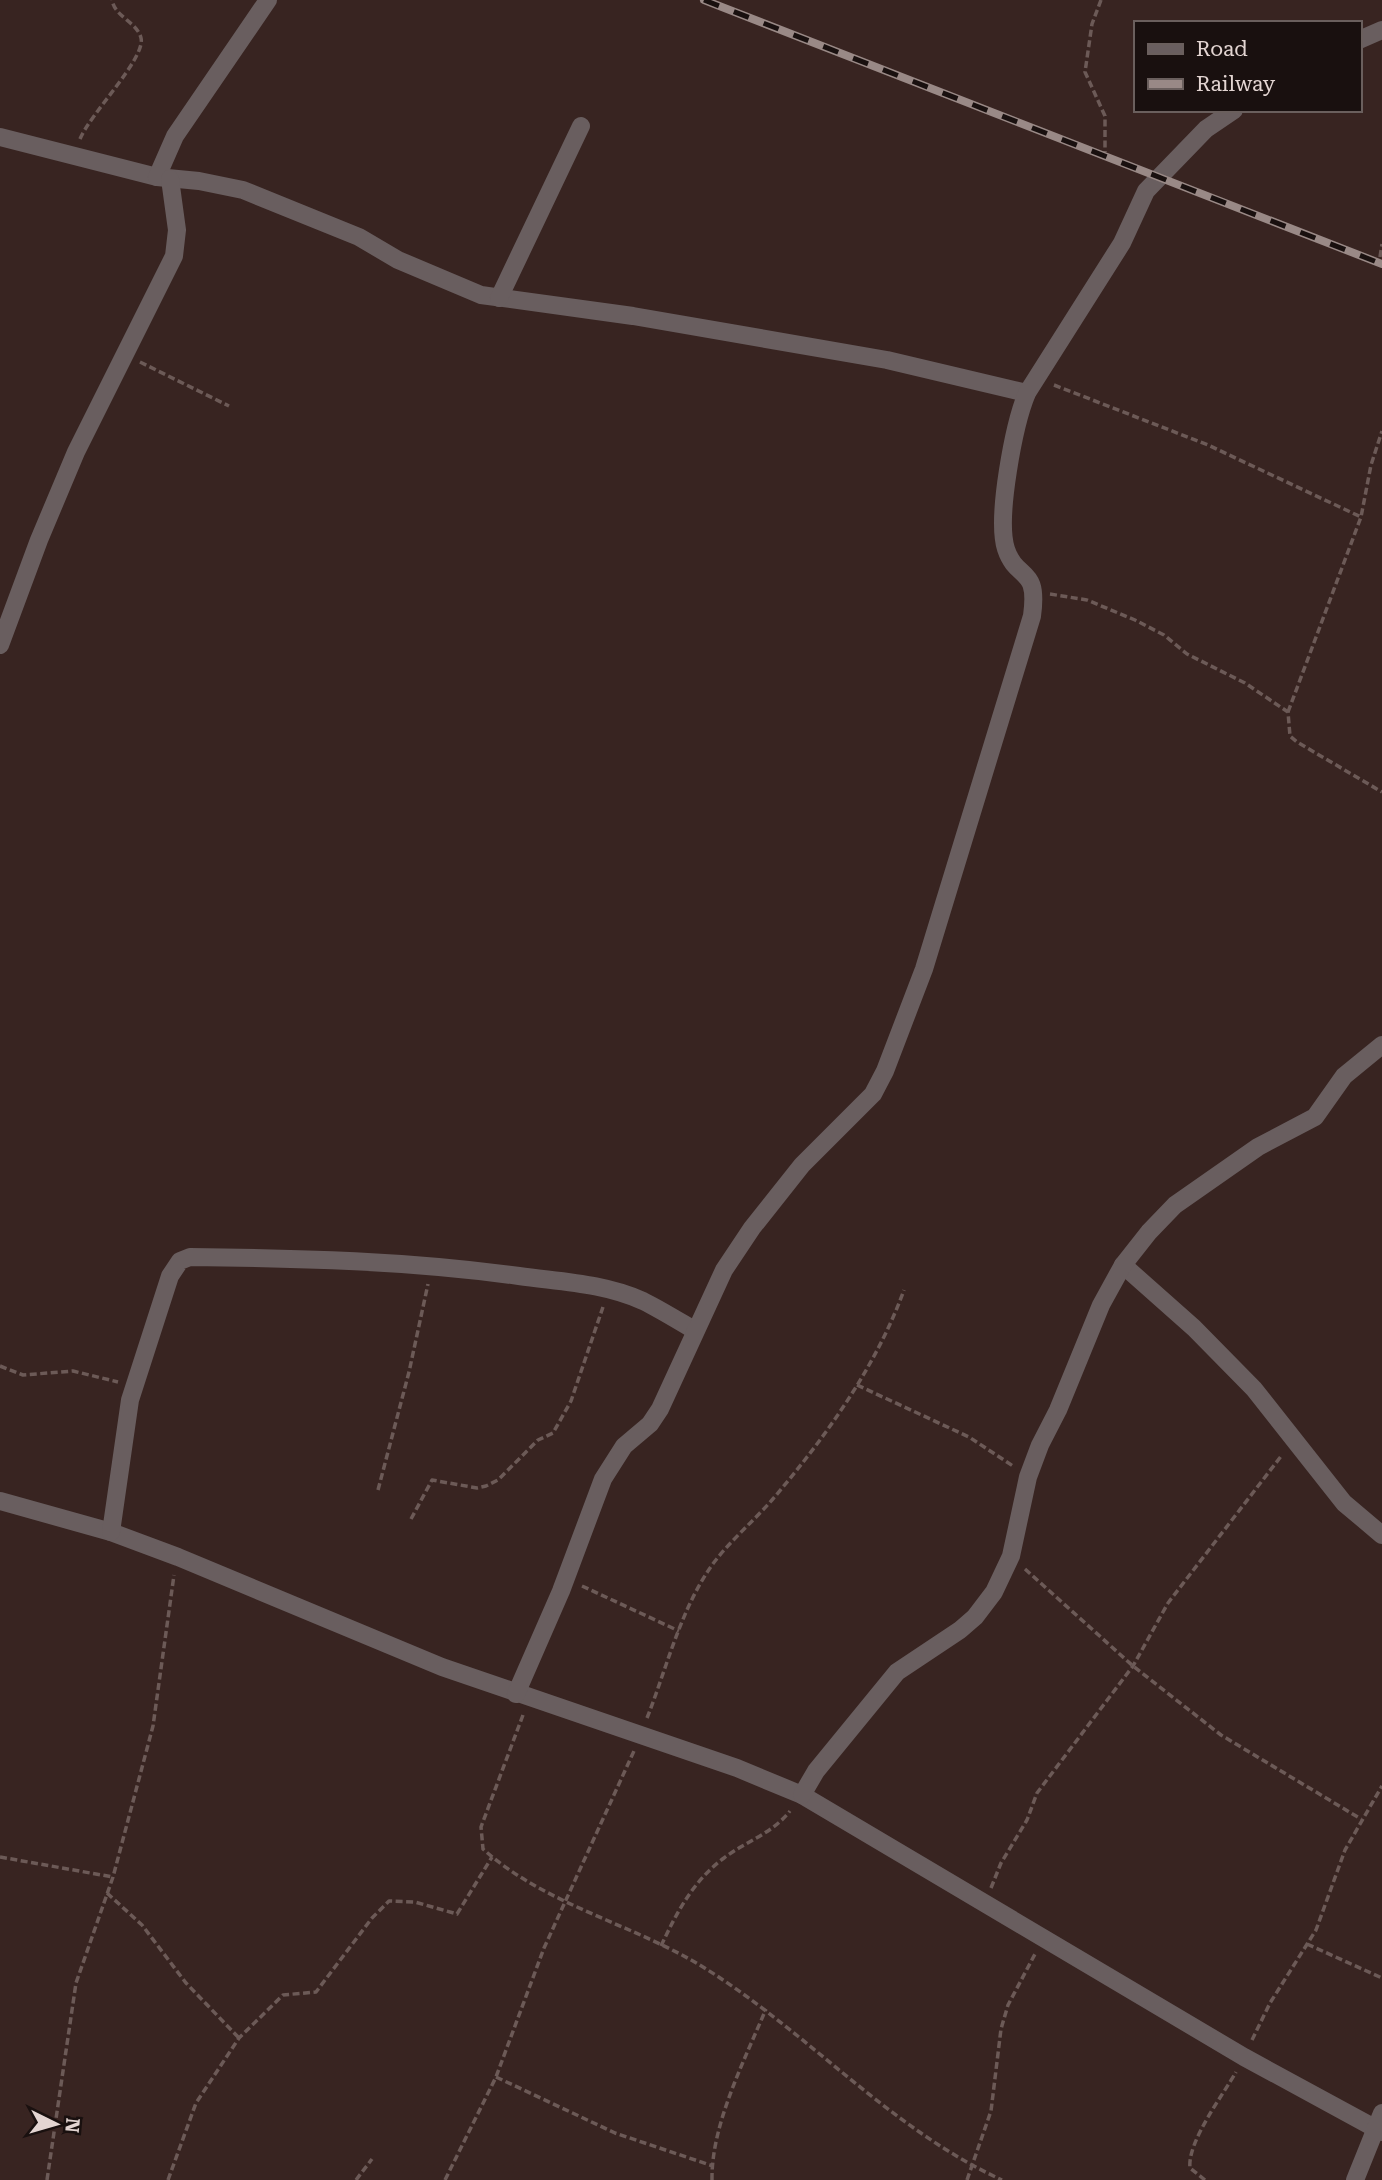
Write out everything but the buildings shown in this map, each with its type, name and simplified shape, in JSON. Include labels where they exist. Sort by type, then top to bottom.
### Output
[{"type":"street","points":[[0,645],[52,507],[174,256],[177,230],[163,178],[175,136],[268,0]]},
{"type":"street","points":[[1361,39],[1382,30]]},
{"type":"street","points":[[523,1696],[603,1479],[624,1446],[650,1424],[660,1409],[694,1330],[724,1270],[752,1228],[802,1165],[873,1094],[886,1071],[924,969],[992,743],[1027,640],[1034,592],[1028,576],[1006,550],[1004,531],[1011,444],[1017,418],[1027,393],[1122,243],[1146,191],[1206,129],[1231,112]]},
{"type":"street","points":[[499,298],[581,126]]},
{"type":"street","points":[[0,137],[163,178],[200,181],[243,190],[359,237],[440,279],[481,295],[633,316],[887,360],[1027,393]]},
{"type":"street","points":[[802,1795],[824,1762],[897,1672],[975,1617],[1005,1573],[1028,1476],[1101,1305],[1123,1265],[1175,1205],[1258,1147],[1315,1117],[1344,1076],[1382,1045]]},
{"type":"street","points":[[111,1532],[124,1427],[134,1385],[170,1276],[180,1261],[190,1257],[269,1256],[432,1265],[559,1280],[608,1290],[642,1301],[694,1330]]},
{"type":"street","points":[[1123,1265],[1194,1328],[1254,1389],[1344,1503],[1382,1535]]},
{"type":"street","points":[[0,1501],[111,1532],[178,1557],[442,1667],[737,1768],[802,1795],[985,1906],[1244,2057],[1379,2124],[1355,2180]]},
{"type":"path","points":[[74,154],[93,114],[130,69],[139,52],[141,34],[117,12],[111,0]]},
{"type":"path","points":[[1101,0],[1092,24],[1085,72],[1105,116],[1105,152]]},
{"type":"path","points":[[1380,257],[1382,244]]},
{"type":"path","points":[[127,355],[229,406]]},
{"type":"path","points":[[1037,377],[1208,445],[1360,517]]},
{"type":"path","points":[[1382,432],[1371,465],[1360,517],[1287,712],[1290,736],[1382,792]]},
{"type":"path","points":[[1034,592],[1087,600],[1135,620],[1164,635],[1187,654],[1245,683],[1287,712]]},
{"type":"path","points":[[378,1490],[409,1372],[432,1265]]},
{"type":"path","points":[[411,1518],[432,1480],[477,1488],[486,1486],[498,1480],[538,1440],[559,1426],[597,1329],[608,1290]]},
{"type":"path","points":[[445,2180],[496,2077],[532,1976],[640,1735],[679,1631],[710,1568],[776,1496],[857,1385],[883,1345],[904,1290]]},
{"type":"path","points":[[0,1366],[23,1376],[73,1371],[134,1385]]},
{"type":"path","points":[[857,1385],[969,1437],[1028,1476]]},
{"type":"path","points":[[985,1906],[1001,1863],[1027,1820],[1037,1793],[1133,1666],[1168,1603],[1294,1440]]},
{"type":"path","points":[[1011,1556],[1133,1666],[1221,1735],[1362,1819]]},
{"type":"path","points":[[47,2180],[76,1983],[113,1877],[153,1726],[178,1557]]},
{"type":"path","points":[[566,1578],[679,1631]]},
{"type":"path","points":[[523,1696],[481,1827],[483,1849],[566,1901],[700,1965],[766,2009],[908,2125],[973,2167],[1002,2180]]},
{"type":"path","points":[[1205,2180],[1190,2168],[1189,2161],[1195,2142],[1244,2057],[1270,2003],[1307,1944],[1324,1910],[1345,1850],[1382,1786]]},
{"type":"path","points":[[660,1947],[694,1886],[723,1858],[778,1825],[802,1795]]},
{"type":"path","points":[[0,1857],[113,1877]]},
{"type":"path","points":[[168,2180],[195,2103],[239,2038],[283,1995],[316,1992],[372,1918],[389,1901],[398,1899],[457,1914],[492,1857]]},
{"type":"path","points":[[107,1893],[142,1924],[186,1983],[239,2038]]},
{"type":"path","points":[[967,2180],[991,2111],[1001,2029],[1008,2005],[1043,1940]]},
{"type":"path","points":[[1307,1944],[1382,1978]]},
{"type":"path","points":[[712,2180],[713,2166],[734,2084],[766,2009]]},
{"type":"path","points":[[496,2077],[615,2133],[713,2166]]},
{"type":"path","points":[[356,2180],[373,2159]]},
{"type":"railway","points":[[704,0],[1382,264]]}]
